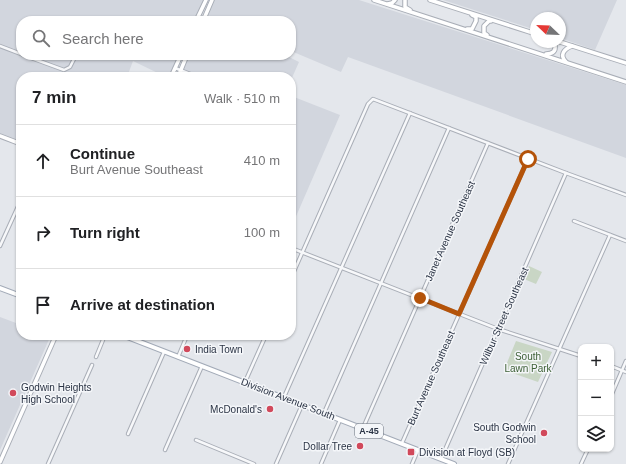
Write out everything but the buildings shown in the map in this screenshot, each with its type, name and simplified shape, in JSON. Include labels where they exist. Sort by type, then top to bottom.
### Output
[{"type":"main road","points":[[0,288],[16,294]]},
{"type":"main road","name":"Division Avenue South","points":[[135,340],[454,464]]},
{"type":"street","points":[[198,16],[206,0]]},
{"type":"street","points":[[204,16],[212,0]]},
{"type":"street","points":[[374,0],[626,82]]},
{"type":"street","points":[[387,4],[392,3],[395,0]]},
{"type":"street","points":[[405,0],[405,7],[414,13]]},
{"type":"street","points":[[430,0],[530,32]]},
{"type":"street","points":[[466,29],[472,29],[476,21],[476,17],[468,12]]},
{"type":"street","points":[[488,36],[484,33],[484,26],[489,21],[494,21]]},
{"type":"street","points":[[566,44],[626,63]]},
{"type":"street","points":[[0,46],[16,53]]},
{"type":"street","points":[[568,63],[563,58],[563,54],[567,48],[573,46]]},
{"type":"street","points":[[541,54],[549,54],[554,52],[555,48]]},
{"type":"street","points":[[36,60],[64,70],[70,67],[74,60]]},
{"type":"street","points":[[173,72],[179,60]]},
{"type":"street","points":[[181,70],[186,60]]},
{"type":"street","points":[[175,68],[186,72]]},
{"type":"street","points":[[296,266],[371,100],[376,100],[566,174],[626,195]]},
{"type":"street","points":[[284,397],[410,113]]},
{"type":"street","points":[[324,413],[449,128]]},
{"type":"street","points":[[0,136],[16,142]]},
{"type":"street","name":"Janet Avenue Southeast","points":[[363,428],[488,143]]},
{"type":"street","name":"Burt Avenue Southeast","points":[[402,443],[528,159]]},
{"type":"street","name":"Wilbur Street Southeast","points":[[441,459],[566,174]]},
{"type":"street","points":[[0,246],[16,211]]},
{"type":"street","points":[[574,221],[626,241]]},
{"type":"street","points":[[508,464],[610,235]]},
{"type":"street","points":[[296,250],[498,329],[578,355]]},
{"type":"street","points":[[0,462],[54,340]]},
{"type":"street","points":[[96,357],[104,340]]},
{"type":"street","points":[[178,357],[185,340]]},
{"type":"street","points":[[245,382],[264,340]]},
{"type":"street","points":[[128,434],[164,351]]},
{"type":"street","points":[[614,389],[626,361]]},
{"type":"street","points":[[48,464],[92,365]]},
{"type":"street","points":[[165,450],[202,365]]},
{"type":"street","points":[[614,367],[626,372]]},
{"type":"street","points":[[276,464],[302,405]]},
{"type":"street","points":[[321,464],[340,420]]},
{"type":"street","points":[[196,440],[254,464]]},
{"type":"street","points":[[412,464],[418,450]]},
{"type":"street","points":[[581,464],[587,452]]},
{"type":"shaded area","points":[[0,0],[204,0],[196,16],[16,16],[16,60],[177,60],[171,72],[156,72],[133,61],[129,72],[16,72],[16,140],[0,134]]},
{"type":"shaded area","points":[[214,0],[359,0],[626,85],[626,158],[348,57],[341,72],[296,53],[296,16],[206,16]]},
{"type":"shaded area","points":[[443,0],[617,0],[595,50],[566,40],[566,12],[530,12],[530,28]]},
{"type":"shaded area","points":[[187,60],[295,60],[299,62],[295,72],[181,72]]},
{"type":"shaded area","points":[[296,98],[340,115],[296,216]]},
{"type":"shaded area","name":"Godwin Heights High School","points":[[0,317],[16,323],[16,340],[49,340],[0,450]]},
{"type":"green space","points":[[529,266],[542,272],[536,284],[524,279]]},
{"type":"green space","name":"South Lawn Park","points":[[516,341],[552,352],[538,382],[504,370]]},
{"type":"place","name":"India Town","points":[[187,349]]},
{"type":"place","name":"Godwin Heights High School","points":[[13,393]]},
{"type":"place","name":"McDonald's","points":[[270,409]]},
{"type":"place","name":"South Godwin School","points":[[544,433]]},
{"type":"place","name":"Dollar Tree","points":[[360,446]]},
{"type":"place","name":"Division at Floyd (SB)","points":[[411,452]]},
{"type":"route","points":[[420,298],[459,314],[528,159]]}]
